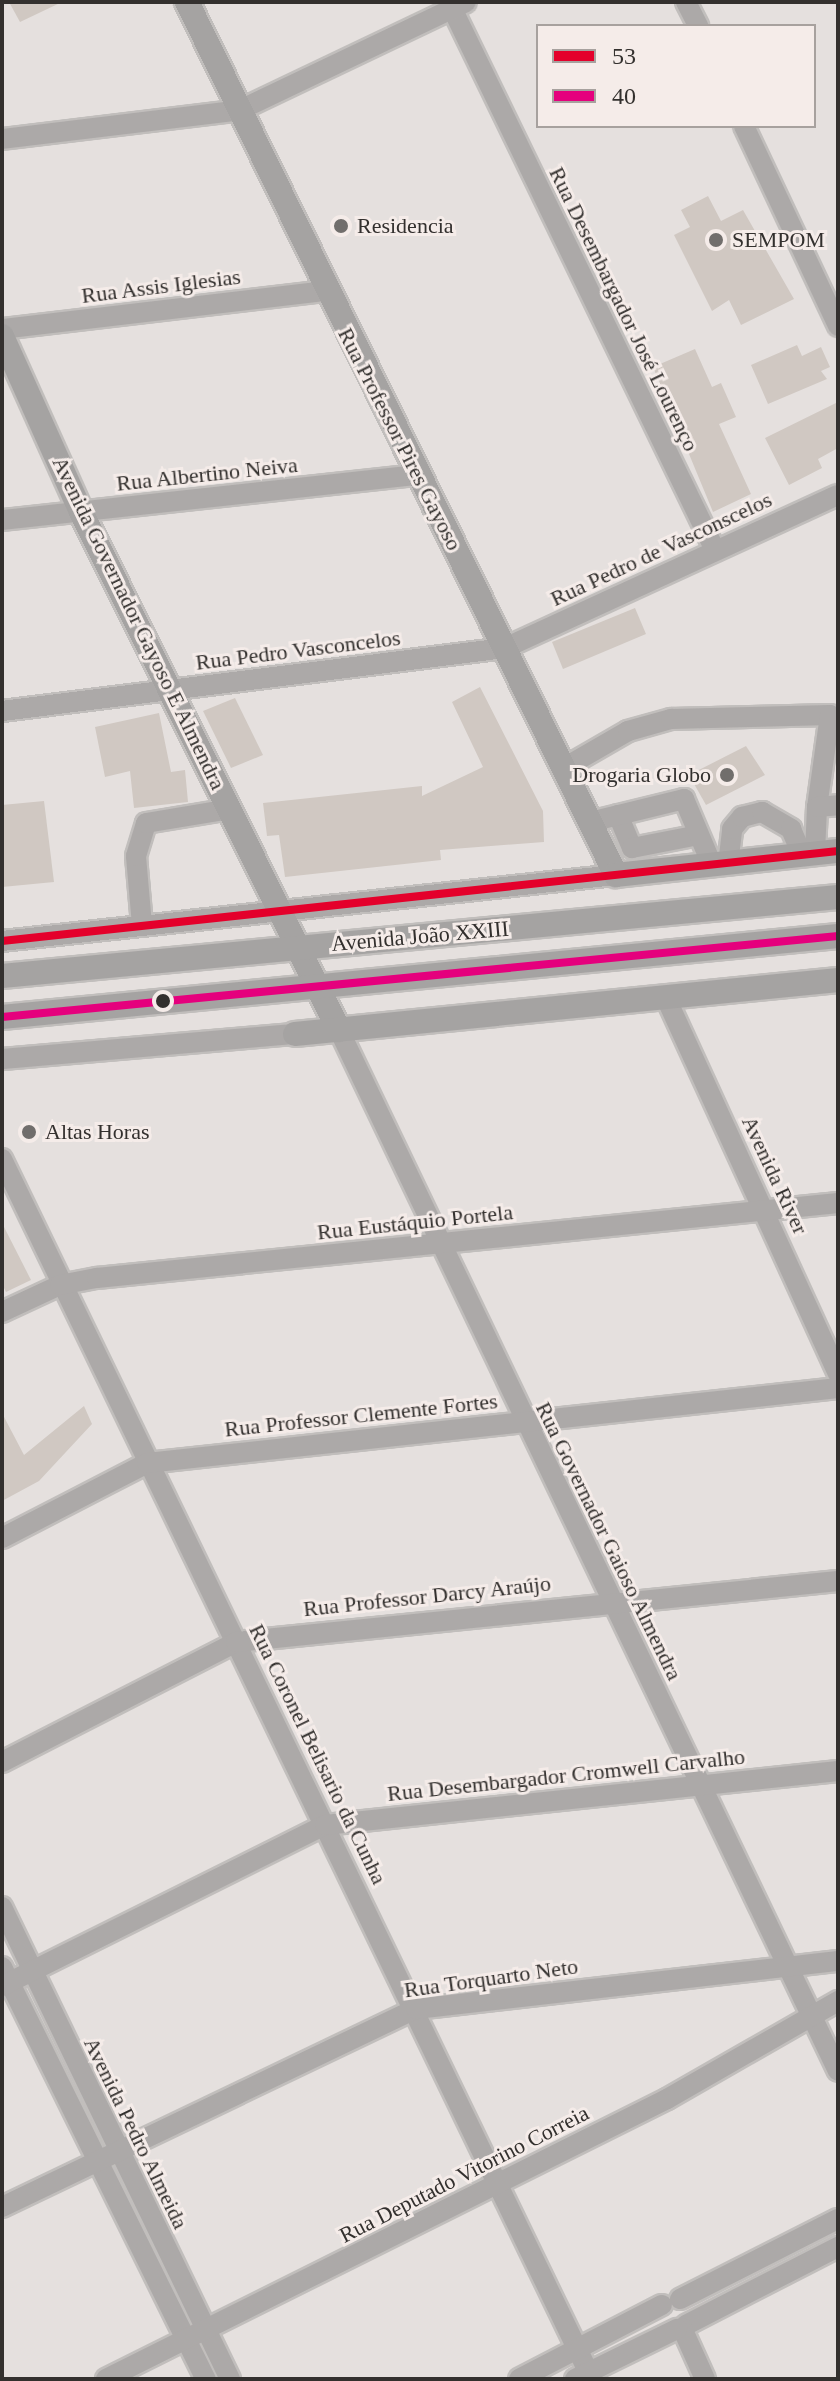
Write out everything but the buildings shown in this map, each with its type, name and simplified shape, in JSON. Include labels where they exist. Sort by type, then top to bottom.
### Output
[{"type":"main road","name":"Rua Professor Pires Gayoso","points":[[187,2],[325,291],[616,875]]},
{"type":"main road","name":"Avenida Governador Gayoso E Almendra","points":[[2,336],[81,512],[174,691],[339,1030]]},
{"type":"main road","name":"Avenida João XXIII","points":[[616,875],[818,853]]},
{"type":"main road","name":"Avenida João XXIII","points":[[2,976],[838,897]]},
{"type":"main road","name":"Avenida João XXIII","points":[[2,1017],[838,936]]},
{"type":"main road","points":[[295,1034],[838,980]]},
{"type":"street","points":[[686,2],[697,24]]},
{"type":"street","points":[[2,139],[240,110],[455,4]]},
{"type":"street","name":"Rua Desembargador José Lourenço","points":[[455,4],[715,550]]},
{"type":"street","points":[[745,128],[838,326]]},
{"type":"street","name":"Rua Assis Iglesias","points":[[2,329],[325,291]]},
{"type":"street","name":"Rua Albertino Neiva","points":[[2,520],[417,475]]},
{"type":"street","name":"Rua Pedro de Vasconscelos","points":[[505,648],[838,495]]},
{"type":"street","name":"Rua Pedro Vasconcelos","points":[[2,711],[505,648]]},
{"type":"street","points":[[564,768],[628,731],[671,719],[830,715],[817,807],[818,853]]},
{"type":"street","points":[[590,822],[684,799],[699,835],[720,864]]},
{"type":"street","points":[[817,807],[838,805]]},
{"type":"street","points":[[142,925],[136,856],[146,823],[231,809]]},
{"type":"street","points":[[720,864],[732,829],[742,817],[762,812],[791,829],[818,853]]},
{"type":"street","points":[[618,815],[632,848],[699,835]]},
{"type":"street","name":"Avenida João XXIII","points":[[2,941],[279,908],[616,875]]},
{"type":"street","name":"Avenida River","points":[[666,998],[838,1374]]},
{"type":"street","name":"Rua Governador Gaioso Almendra","points":[[339,1030],[609,1601],[702,1785],[838,2071]]},
{"type":"street","points":[[2,1059],[295,1034]]},
{"type":"street","name":"Rua Coronel Belisario da Cunha","points":[[2,1159],[60,1285],[416,2009],[495,2188],[576,2350],[582,2375]]},
{"type":"street","name":"Rua Eustáquio Portela","points":[[2,1312],[60,1285],[838,1203]]},
{"type":"street","name":"Rua Professor Clemente Fortes","points":[[2,1538],[147,1463],[838,1388]]},
{"type":"street","name":"Rua Professor Darcy Araújo","points":[[2,1762],[236,1642],[609,1601],[838,1581]]},
{"type":"street","name":"Rua Desembargador Cromwell Carvalho","points":[[5,1978],[32,1971],[325,1825],[838,1771]]},
{"type":"street","name":"Avenida Pedro Almeida","points":[[2,1907],[117,2152],[230,2379]]},
{"type":"street","name":"Rua Torquarto Neto","points":[[2,2207],[416,2009],[838,1961]]},
{"type":"street","points":[[5,1978],[206,2379]]},
{"type":"street","name":"Rua Deputado Vitorino Correia","points":[[106,2379],[495,2188],[751,2053],[809,2015],[838,2001]]},
{"type":"street","points":[[519,2379],[838,2219]]},
{"type":"street","points":[[582,2375],[838,2247]]},
{"type":"street","points":[[671,2302],[690,2310],[682,2327],[705,2379]]},
{"type":"transit line","name":"53","points":[[2,941],[838,851]]},
{"type":"transit line","name":"40","points":[[2,1017],[838,936]]},
{"type":"place","name":"Residencia","points":[[341,226]]},
{"type":"place","name":"SEMPOM","points":[[716,240]]},
{"type":"place","name":"Drogaria Globo","points":[[727,775]]},
{"type":"place","name":"Altas Horas","points":[[29,1132]]}]
